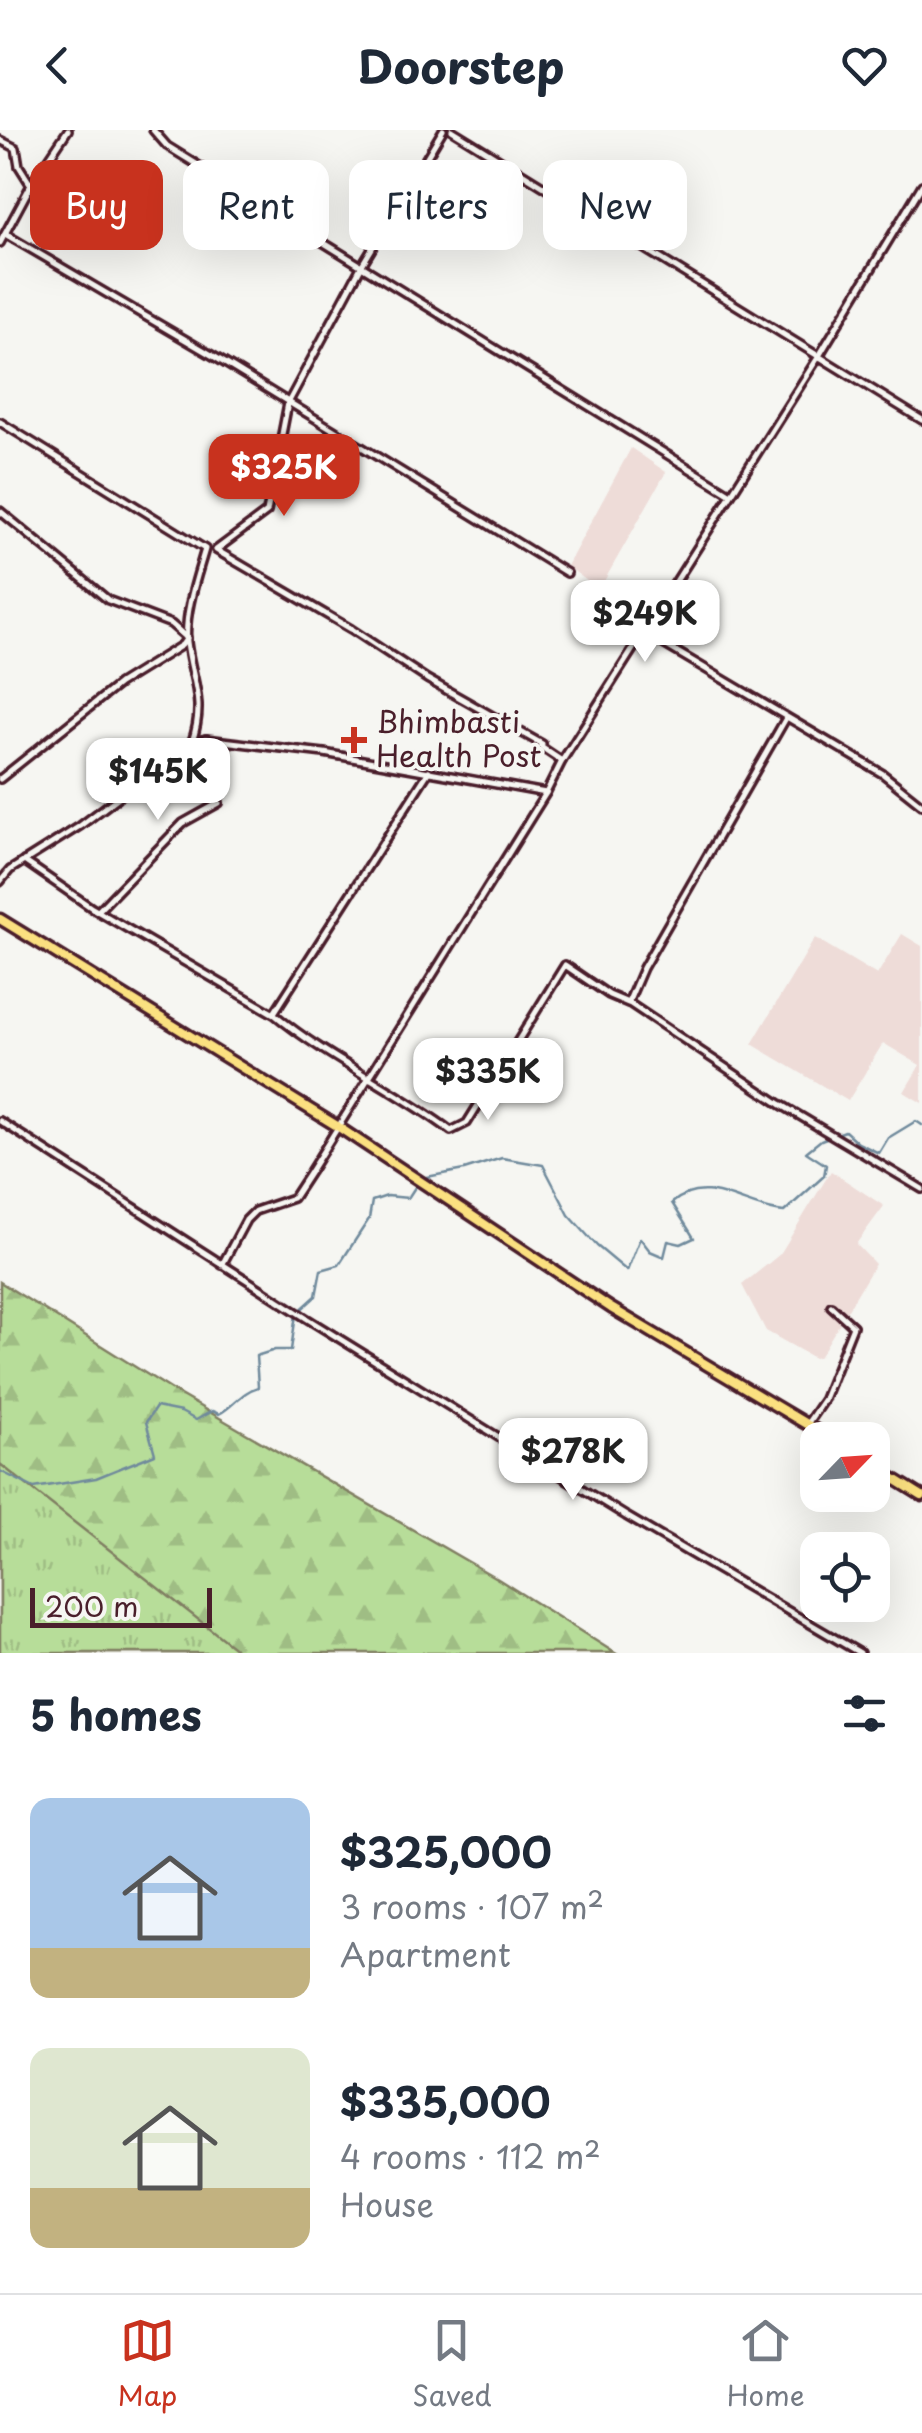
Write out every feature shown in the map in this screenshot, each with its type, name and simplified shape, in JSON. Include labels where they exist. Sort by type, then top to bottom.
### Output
[{"type":"main road","points":[[0,920],[337,1126],[610,1308],[804,1422]]},
{"type":"main road","points":[[890,1476],[922,1496]]},
{"type":"street","points":[[48,160],[68,130]]},
{"type":"street","points":[[153,130],[167,146],[732,494]]},
{"type":"street","points":[[443,130],[362,265],[288,403],[268,512],[216,550],[351,629],[427,680],[542,744],[562,761]]},
{"type":"street","points":[[452,130],[922,420]]},
{"type":"street","points":[[0,140],[16,148],[19,166],[30,183]]},
{"type":"street","points":[[222,1265],[255,1211],[293,1198],[562,761],[820,356],[922,185]]},
{"type":"street","points":[[0,242],[30,187]]},
{"type":"street","points":[[6,234],[567,573]]},
{"type":"street","points":[[0,422],[204,550],[186,638],[200,718],[192,742]]},
{"type":"street","points":[[0,511],[108,600],[171,624],[186,638]]},
{"type":"street","points":[[645,633],[883,774],[922,805]]},
{"type":"street","points":[[0,779],[108,693],[182,645],[186,638]]},
{"type":"street","points":[[628,1002],[643,968],[786,718]]},
{"type":"street","points":[[0,882],[192,742],[206,738],[324,753],[546,792]]},
{"type":"street","points":[[98,911],[184,823],[219,803],[206,738]]},
{"type":"street","points":[[274,1014],[430,772]]},
{"type":"street","points":[[24,861],[98,911],[274,1014],[452,1131],[467,1123],[565,965],[609,995],[628,1002],[780,1104],[922,1189]]},
{"type":"street","points":[[0,1122],[626,1516],[860,1653]]},
{"type":"street","points":[[808,1422],[824,1399],[852,1326],[831,1306]]},
{"type":"shaded area","points":[[631,448],[666,472],[599,590],[567,566]]},
{"type":"shaded area","points":[[902,934],[922,946],[922,1103],[904,1092],[920,1065],[883,1043],[848,1101],[752,1044],[815,938],[877,975]]},
{"type":"shaded area","points":[[831,1171],[884,1206],[856,1244],[875,1264],[820,1356],[814,1358],[766,1331],[742,1285],[780,1254]]},
{"type":"green space","points":[[0,1282],[180,1395],[498,1579],[615,1653],[0,1653]]},
{"type":"green space","points":[[0,1464],[241,1653],[0,1653]]},
{"type":"waterway","points":[[0,1471],[34,1488],[96,1478],[155,1454],[146,1422],[156,1407],[196,1420],[212,1411],[224,1411],[258,1387],[256,1356],[291,1350],[296,1314],[316,1296],[321,1270],[339,1265],[369,1219],[372,1201],[387,1196],[408,1198],[421,1178],[502,1158],[543,1165],[569,1215],[627,1271],[640,1238],[650,1251],[664,1257],[668,1241],[681,1244],[694,1238],[672,1203],[685,1195],[713,1192],[784,1212],[824,1176],[826,1165],[806,1152],[821,1140],[845,1131],[858,1143],[879,1153],[888,1138],[916,1121],[922,1125]]},
{"type":"place","name":"Bhimbasti Health Post","points":[[354,740]]}]
